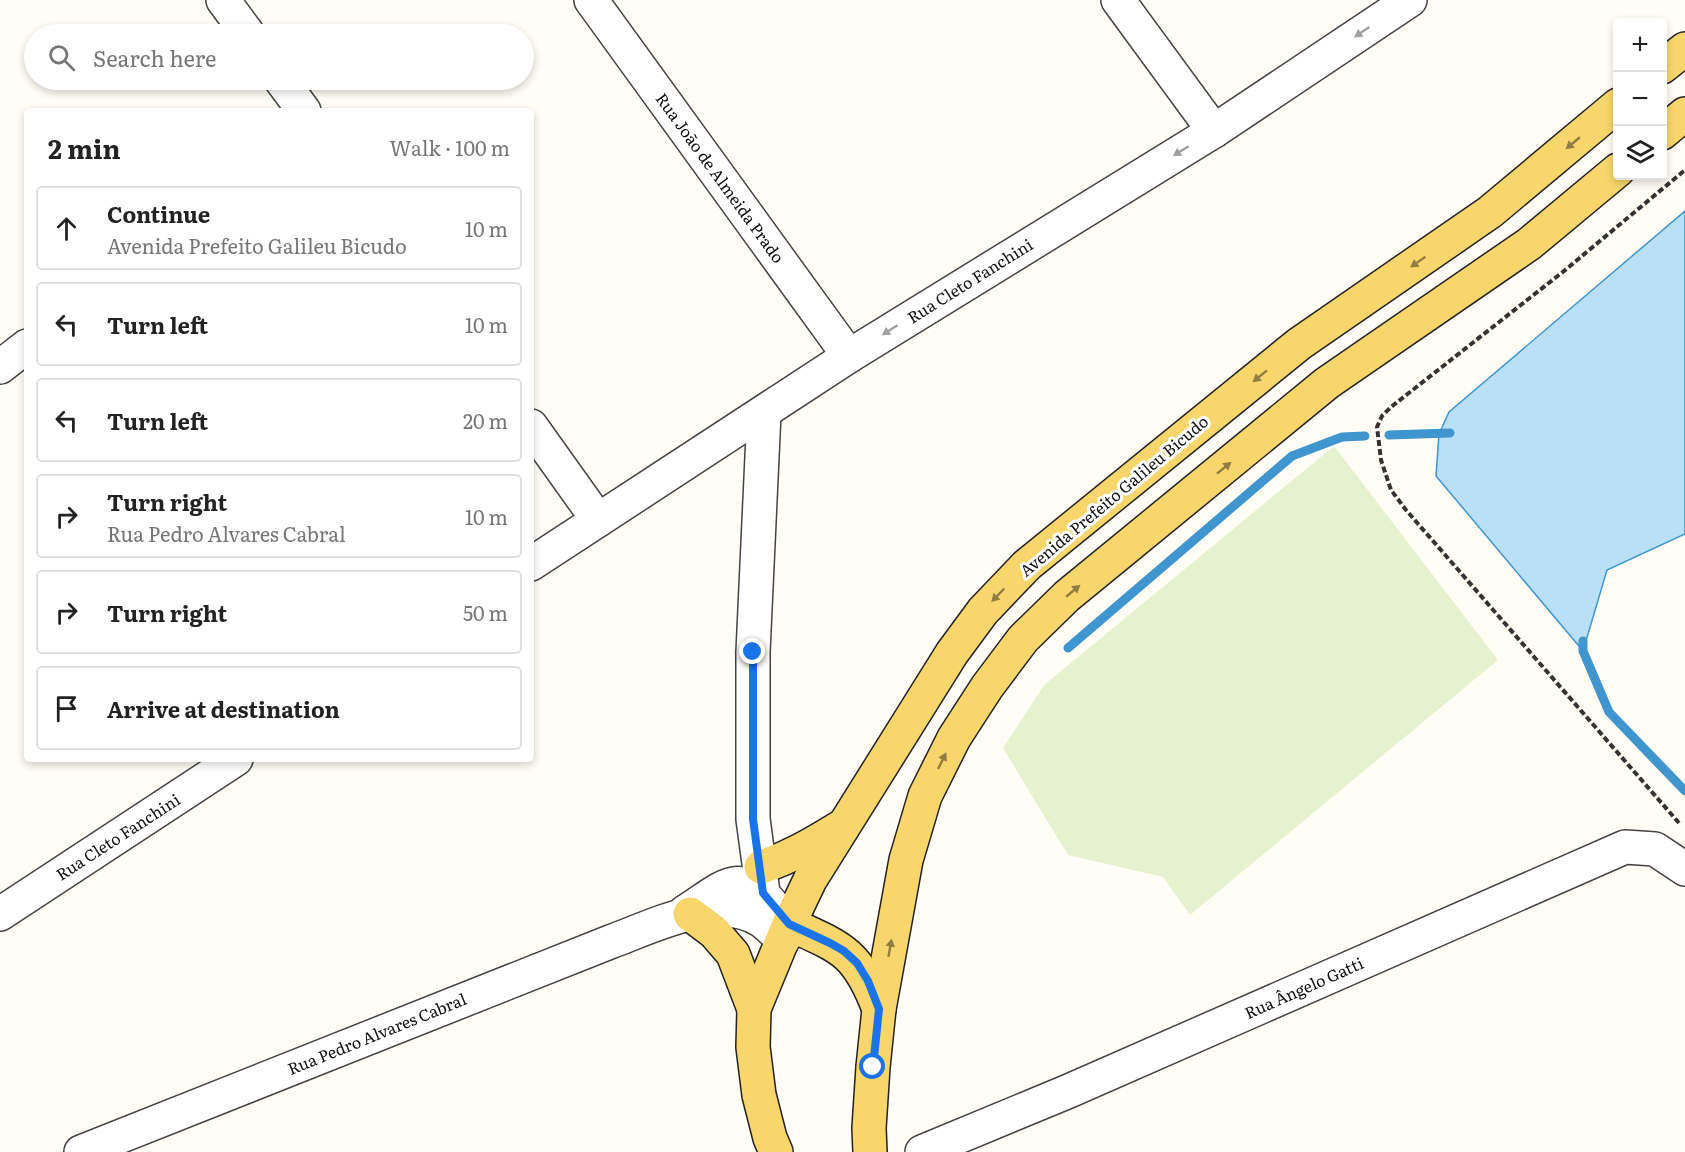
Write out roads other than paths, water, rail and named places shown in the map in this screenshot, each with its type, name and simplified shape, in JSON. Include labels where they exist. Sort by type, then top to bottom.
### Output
[{"type":"main road","points":[[1667,64],[1685,49]]},
{"type":"main road","name":"Avenida Prefeito Galileu Bicudo","points":[[776,1152],[759,1095],[753,1047],[754,1009],[810,880],[952,653],[983,611],[1027,565],[1299,344],[1490,212],[1613,108]]},
{"type":"main road","points":[[1667,129],[1685,114]]},
{"type":"main road","points":[[870,1152],[869,1128],[879,1009],[906,860],[925,796],[954,738],[987,687],[1023,639],[1067,596],[1327,383],[1529,244],[1613,173]]},
{"type":"main road","points":[[762,880],[783,860],[845,824]]},
{"type":"main road","points":[[706,912],[733,954],[754,1009]]},
{"type":"main road","points":[[786,932],[830,943],[844,951],[857,963],[868,981],[879,1009]]},
{"type":"street","points":[[223,0],[241,24]]},
{"type":"street","name":"Rua João de Almeida Prado","points":[[591,0],[849,356]]},
{"type":"street","points":[[1118,0],[1214,131]]},
{"type":"street","name":"Rua Cleto Fanchini","points":[[534,562],[849,356],[1214,131],[1410,0]]},
{"type":"street","points":[[288,90],[302,108]]},
{"type":"street","points":[[0,367],[24,348]]},
{"type":"street","points":[[764,413],[753,652],[753,819],[762,880],[786,932]]},
{"type":"street","points":[[534,430],[598,520]]},
{"type":"street","name":"Rua Cleto Fanchini","points":[[0,914],[231,762]]},
{"type":"street","points":[[706,912],[753,819]]},
{"type":"street","name":"Rua Ângelo Gatti","points":[[922,1152],[1069,1091],[1625,847],[1655,849],[1684,866]]},
{"type":"street","points":[[706,912],[746,883],[762,880]]},
{"type":"street","points":[[706,912],[737,911],[786,932]]},
{"type":"street","name":"Rua Pedro Alvares Cabral","points":[[81,1152],[610,942],[706,912]]},
{"type":"water","points":[[1685,211],[1685,534],[1607,570],[1583,651],[1436,476],[1439,434],[1449,412]]},
{"type":"waterway","points":[[1389,435],[1450,433]]},
{"type":"waterway","points":[[1068,648],[1292,456],[1342,437],[1365,436]]},
{"type":"waterway","points":[[1583,641],[1583,651],[1609,712],[1685,791]]}]
